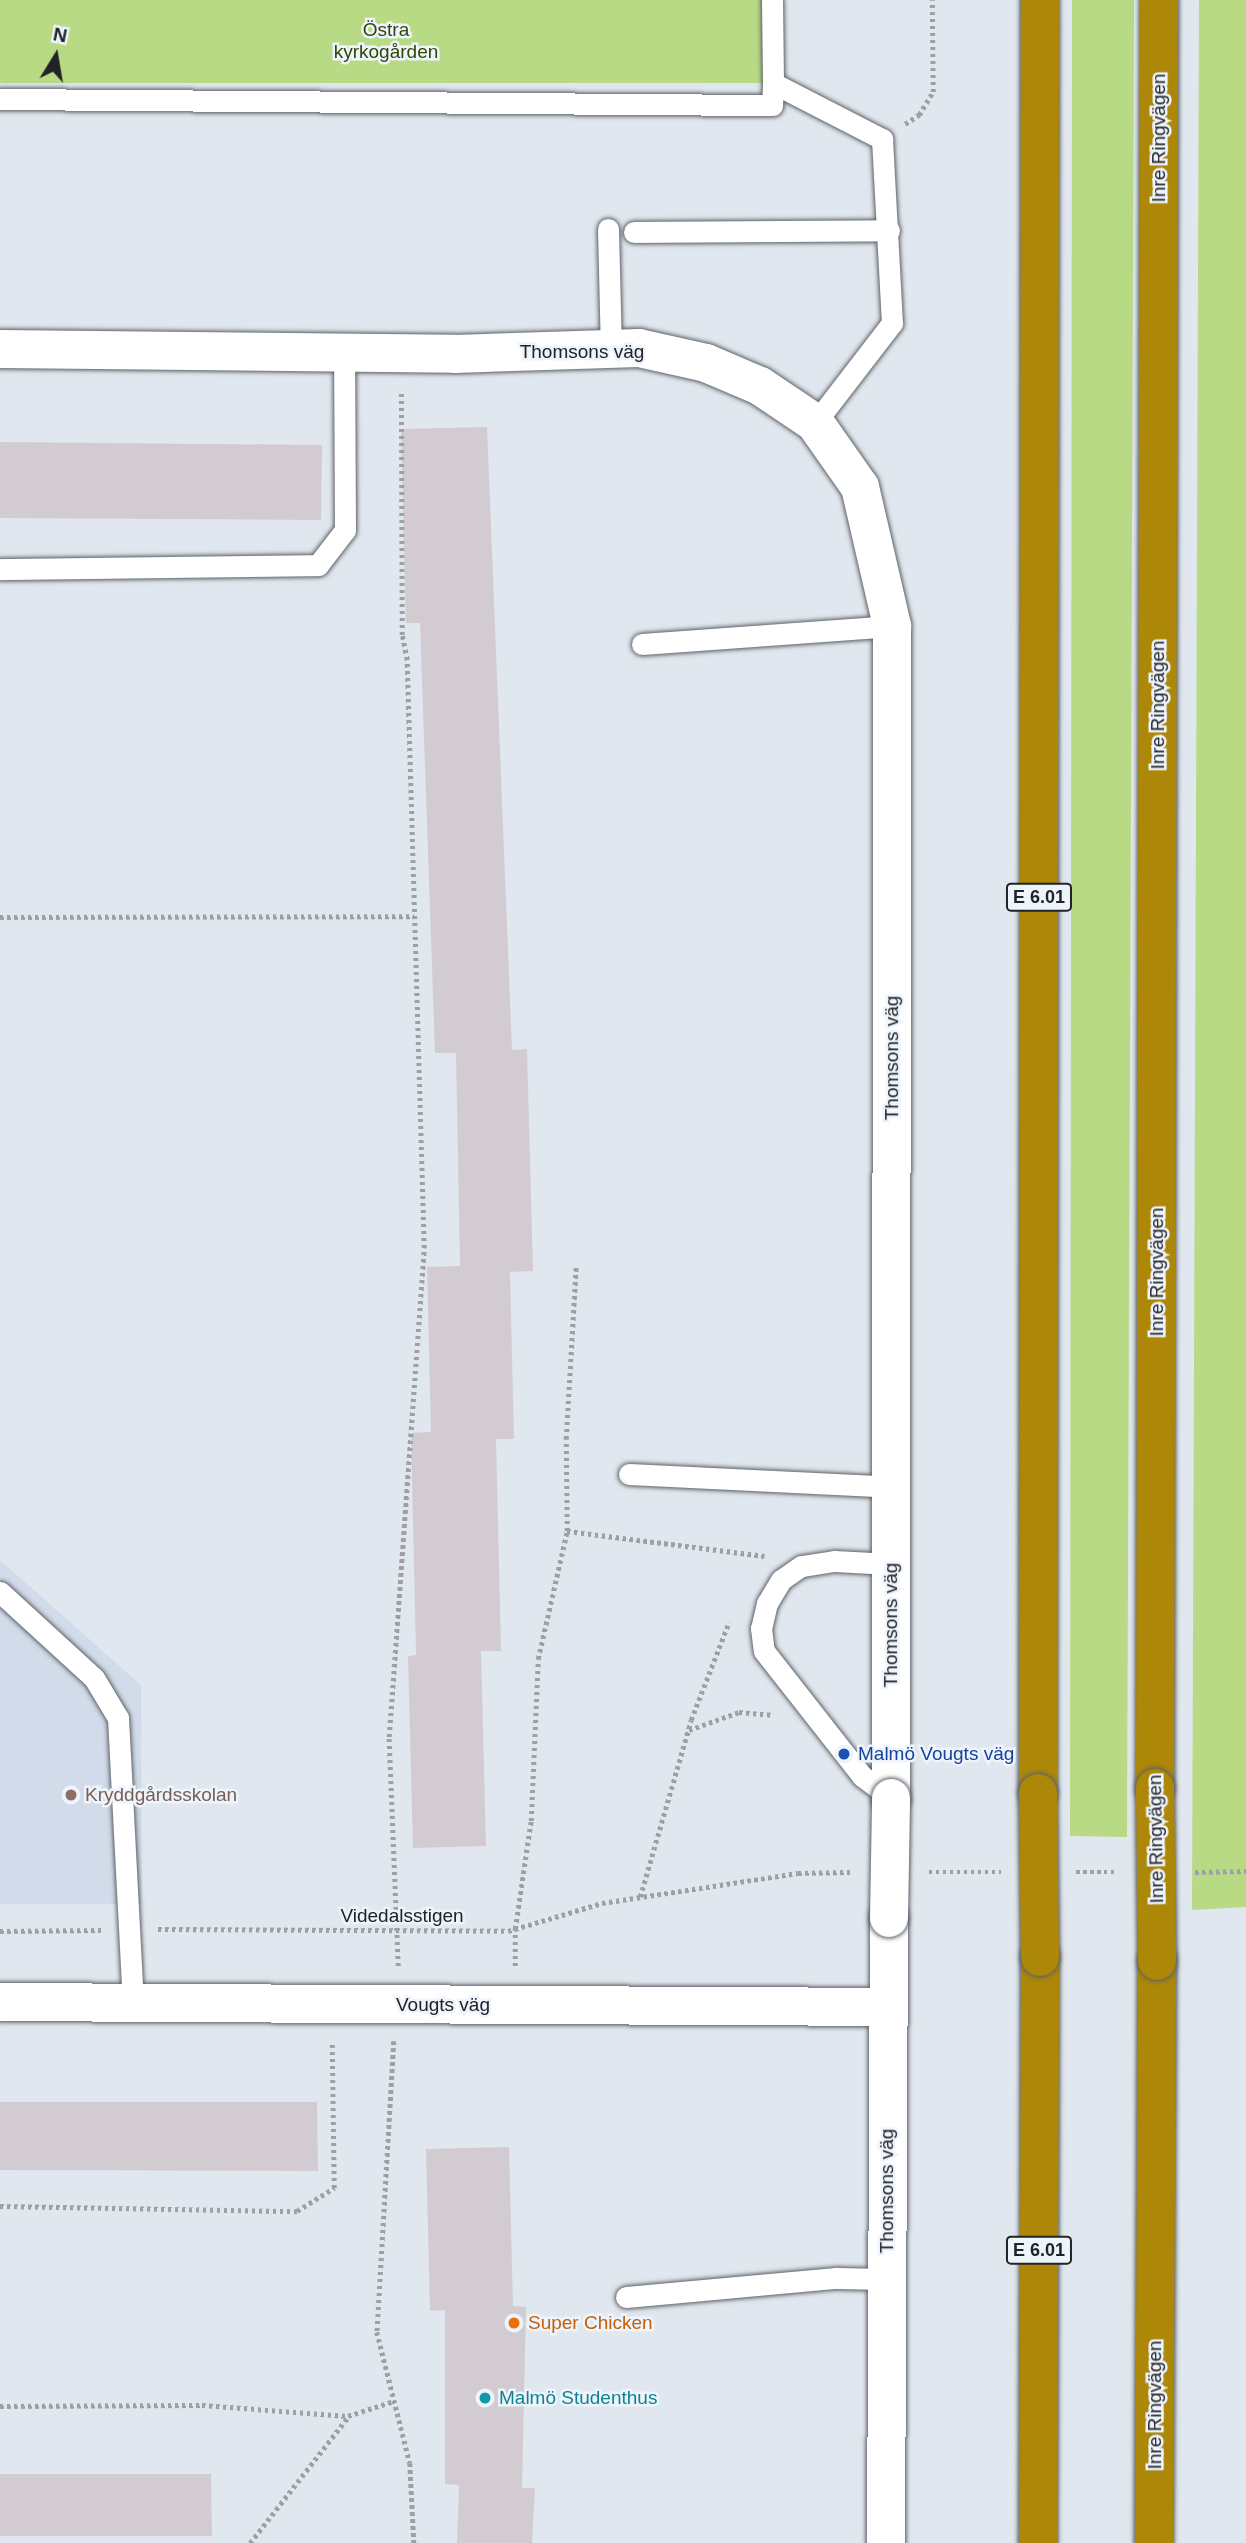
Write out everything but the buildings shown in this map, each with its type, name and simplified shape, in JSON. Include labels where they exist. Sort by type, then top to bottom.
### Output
[{"type":"highway","name":"E 6.01","points":[[1038,2543],[1040,0]]},
{"type":"highway","name":"Inre Ringvägen","points":[[1154,2543],[1159,0]]},
{"type":"street","name":"Thomsons väg","points":[[0,349],[402,353],[639,348],[706,363],[760,386],[815,423],[860,487],[892,626],[892,1487],[886,2543]]},
{"type":"street","name":"Vougts väg","points":[[0,2002],[887,2007]]},
{"type":"lane","points":[[0,99],[772,105],[772,0]]},
{"type":"lane","points":[[773,83],[882,139],[892,323],[815,423]]},
{"type":"lane","points":[[608,229],[611,349]]},
{"type":"lane","points":[[634,232],[889,230]]},
{"type":"lane","points":[[0,569],[318,565],[345,530],[344,353]]},
{"type":"lane","points":[[642,644],[892,626]]},
{"type":"lane","points":[[629,1474],[892,1487]]},
{"type":"lane","points":[[891,1563],[834,1561],[801,1566],[781,1580],[767,1603],[761,1629],[764,1651],[862,1776],[891,1798]]},
{"type":"lane","points":[[0,1592],[94,1678],[118,1718],[133,2003]]},
{"type":"lane","points":[[626,2297],[835,2278],[887,2279]]},
{"type":"path","points":[[882,139],[919,115],[933,92],[932,0]]},
{"type":"path","points":[[400,1930],[389,1737],[424,1248],[407,660],[401,635],[397,424],[402,353]]},
{"type":"path","points":[[0,917],[414,916]]},
{"type":"path","points":[[515,1929],[531,1821],[538,1659],[567,1531],[566,1439],[576,1267]]},
{"type":"path","points":[[567,1531],[772,1557]]},
{"type":"path","points":[[640,1897],[687,1731],[732,1616]]},
{"type":"path","points":[[687,1731],[739,1712],[775,1715]]},
{"type":"path","name":"Videdalsstigen","points":[[0,1931],[515,1929],[602,1903],[798,1872]]},
{"type":"path","points":[[0,2206],[297,2211],[334,2188],[331,2004]]},
{"type":"path","points":[[396,2004],[377,2332],[410,2463],[414,2543]]},
{"type":"path","points":[[0,2406],[202,2405],[348,2416],[394,2401]]},
{"type":"path","points":[[250,2543],[348,2416]]},
{"type":"shaded area","name":"Kryddgårdsskolan","points":[[0,1560],[141,1685],[142,1904],[0,1904]]},
{"type":"green space","name":"Östra kyrkogården","points":[[0,0],[770,0],[773,83],[0,83]]},
{"type":"green space","points":[[1072,0],[1134,0],[1127,1837],[1070,1836]]},
{"type":"green space","points":[[1199,0],[1246,0],[1246,1907],[1192,1910]]},
{"type":"place","name":"Malmö Vougts väg","points":[[844,1754]]},
{"type":"place","name":"Kryddgårdsskolan","points":[[71,1795]]},
{"type":"place","name":"Super Chicken","points":[[514,2323]]},
{"type":"place","name":"Malmö Studenthus","points":[[485,2398]]}]
